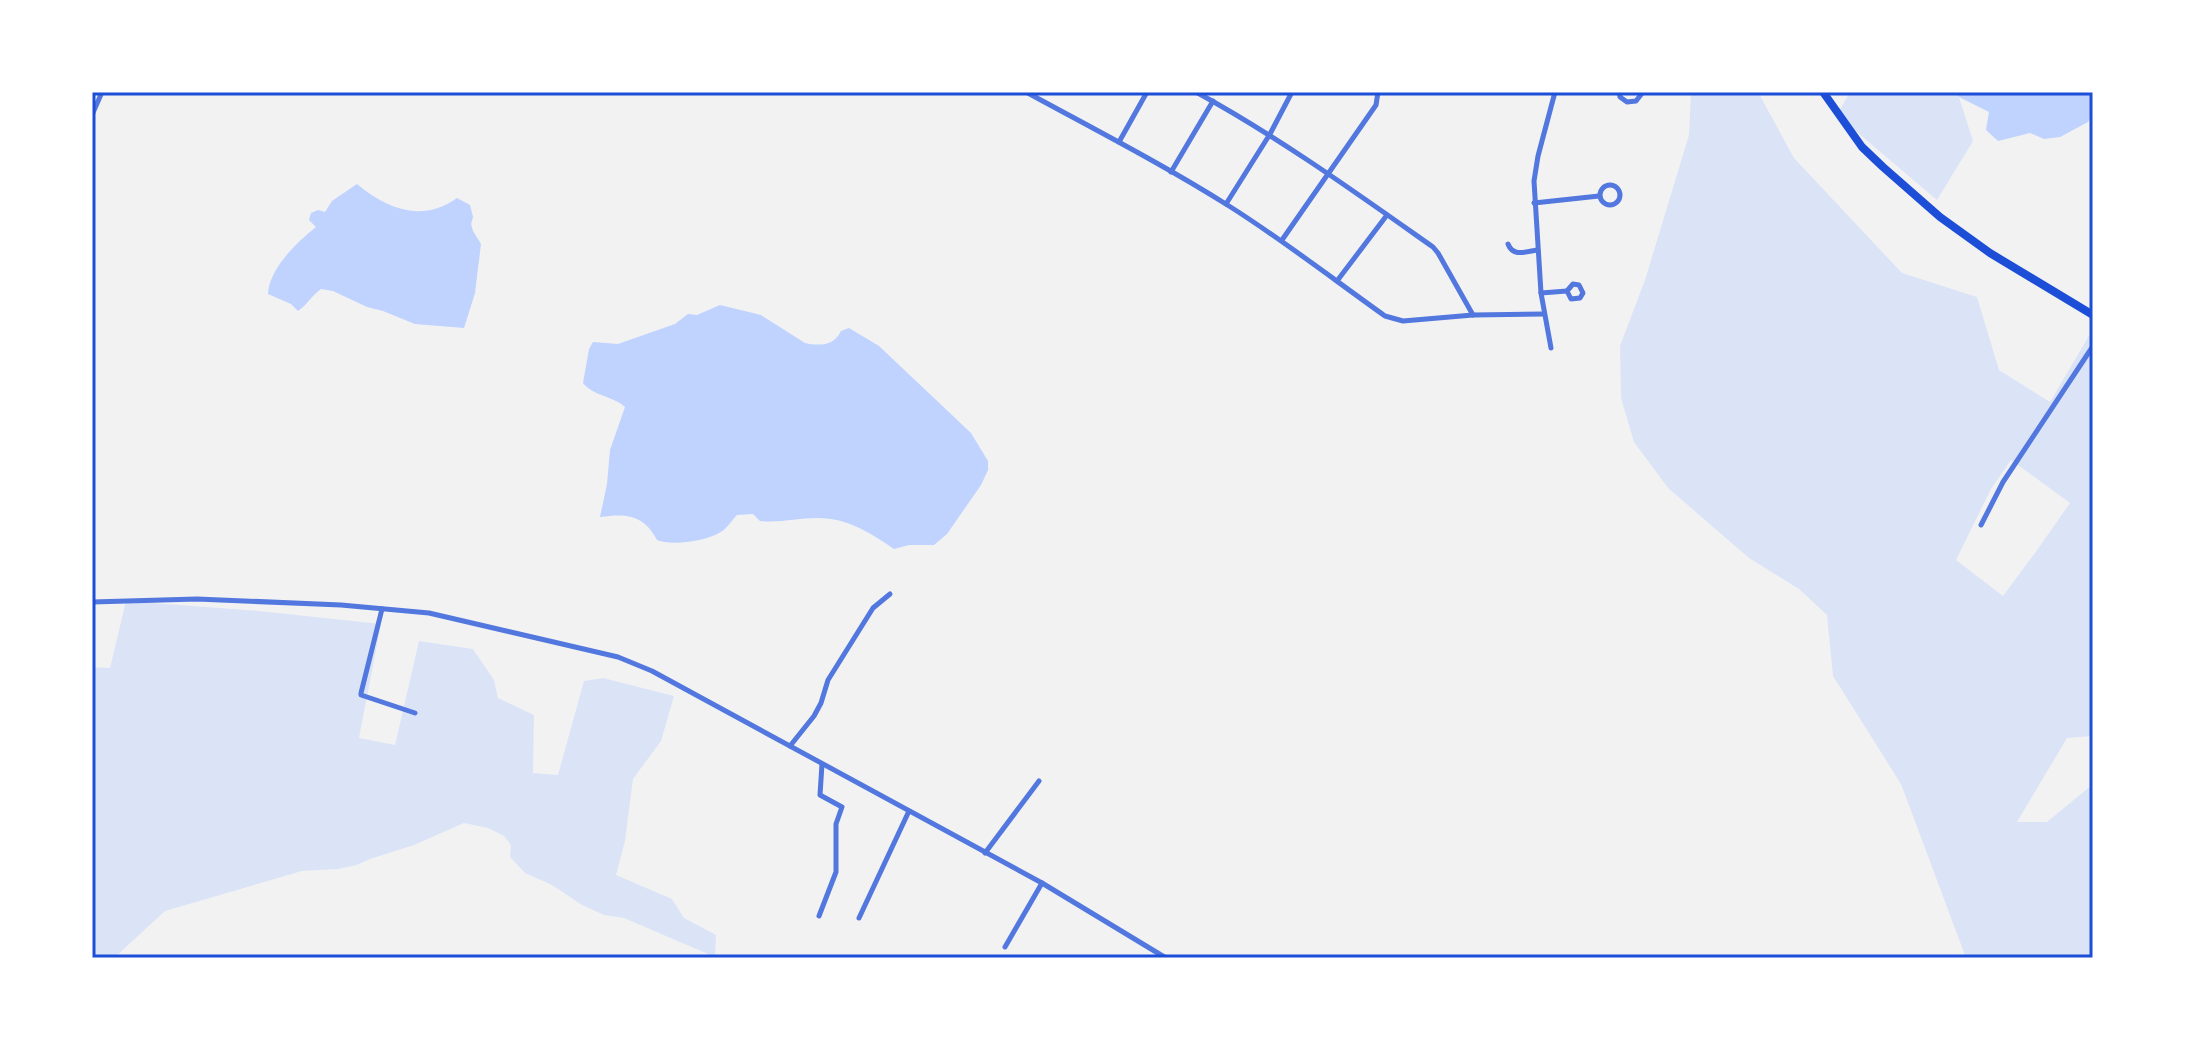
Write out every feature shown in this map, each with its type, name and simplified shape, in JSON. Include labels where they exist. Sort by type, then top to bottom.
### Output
[{"type":"main road","points":[[1823,92],[1862,147],[1940,217],[1990,253],[2093,315]]},
{"type":"street","points":[[92,115],[102,92]]},
{"type":"street","points":[[1026,92],[1226,204],[1394,320],[1544,314]]},
{"type":"street","points":[[1119,142],[1147,92]]},
{"type":"street","points":[[1196,92],[1330,173],[1438,253],[1473,315]]},
{"type":"street","points":[[1226,204],[1292,92]]},
{"type":"street","points":[[1282,240],[1376,105],[1378,92]]},
{"type":"street","points":[[1551,348],[1541,293],[1534,203],[1538,156],[1555,92]]},
{"type":"street","points":[[1619,92],[1627,102],[1636,101],[1643,92]]},
{"type":"street","points":[[1171,172],[1213,101]]},
{"type":"street","points":[[1609,184],[1621,194],[1614,205],[1608,206],[1599,196],[1603,187],[1609,184]]},
{"type":"street","points":[[1534,203],[1599,196]]},
{"type":"street","points":[[1337,281],[1387,215]]},
{"type":"street","points":[[1508,244],[1510,250],[1516,253],[1537,250]]},
{"type":"street","points":[[1541,293],[1567,291]]},
{"type":"street","points":[[1981,525],[2003,482],[2093,346]]},
{"type":"street","points":[[790,746],[814,716],[828,680],[873,608],[890,594]]},
{"type":"street","points":[[92,602],[197,599],[341,605],[429,613],[618,657],[652,671],[1042,883],[1166,958]]},
{"type":"street","points":[[382,609],[361,695],[415,713]]},
{"type":"street","points":[[819,916],[836,872],[836,824],[842,807],[820,795],[822,764]]},
{"type":"street","points":[[985,853],[1039,781]]},
{"type":"street","points":[[859,918],[909,811]]},
{"type":"street","points":[[1005,947],[1042,883]]},
{"type":"shaded area","points":[[1691,92],[1758,92],[1794,158],[1902,273],[1977,297],[1999,370],[2050,402],[2093,329],[2093,736],[2067,738],[2017,822],[2047,822],[2093,784],[2093,958],[1966,958],[1901,784],[1833,676],[1827,615],[1799,589],[1749,558],[1668,488],[1634,442],[1621,398],[1620,346],[1645,280],[1689,135]],"holes":[[[2011,460],[2070,503],[2003,596],[1956,560],[1991,489]]]},
{"type":"shaded area","points":[[1850,92],[1955,92],[1973,141],[1937,200],[1837,115]]},
{"type":"shaded area","points":[[126,601],[381,624],[359,738],[395,745],[419,641],[473,649],[494,680],[498,698],[534,715],[533,773],[558,775],[584,681],[603,678],[674,696],[661,741],[633,779],[625,841],[616,875],[672,899],[684,918],[716,935],[715,957],[624,918],[604,915],[582,905],[552,885],[525,873],[510,857],[511,845],[504,836],[488,828],[464,823],[357,865],[302,871],[165,911],[114,958],[92,958],[92,667],[110,668]]},
{"type":"water","points":[[1955,92],[2093,92],[2093,113],[2088,122],[2060,137],[2044,139],[2030,133],[1998,141],[1986,130],[1989,112]]},
{"type":"water","points":[[357,184],[380,200],[405,210],[431,210],[457,198],[470,205],[471,224],[481,244],[475,293],[464,328],[415,324],[333,291],[321,289],[298,311],[291,304],[268,294],[279,266],[316,227],[309,220],[311,213],[318,210],[325,212],[332,201]]},
{"type":"water","points":[[720,305],[761,315],[805,343],[826,344],[849,328],[879,346],[971,433],[988,461],[988,470],[947,534],[934,545],[909,545],[894,549],[867,532],[839,521],[818,518],[760,521],[753,514],[737,515],[724,530],[713,536],[671,543],[657,540],[646,525],[634,518],[618,515],[600,517],[610,450],[625,407],[592,391],[583,383],[589,349],[593,342],[618,344],[675,324],[688,314],[697,315]]}]
